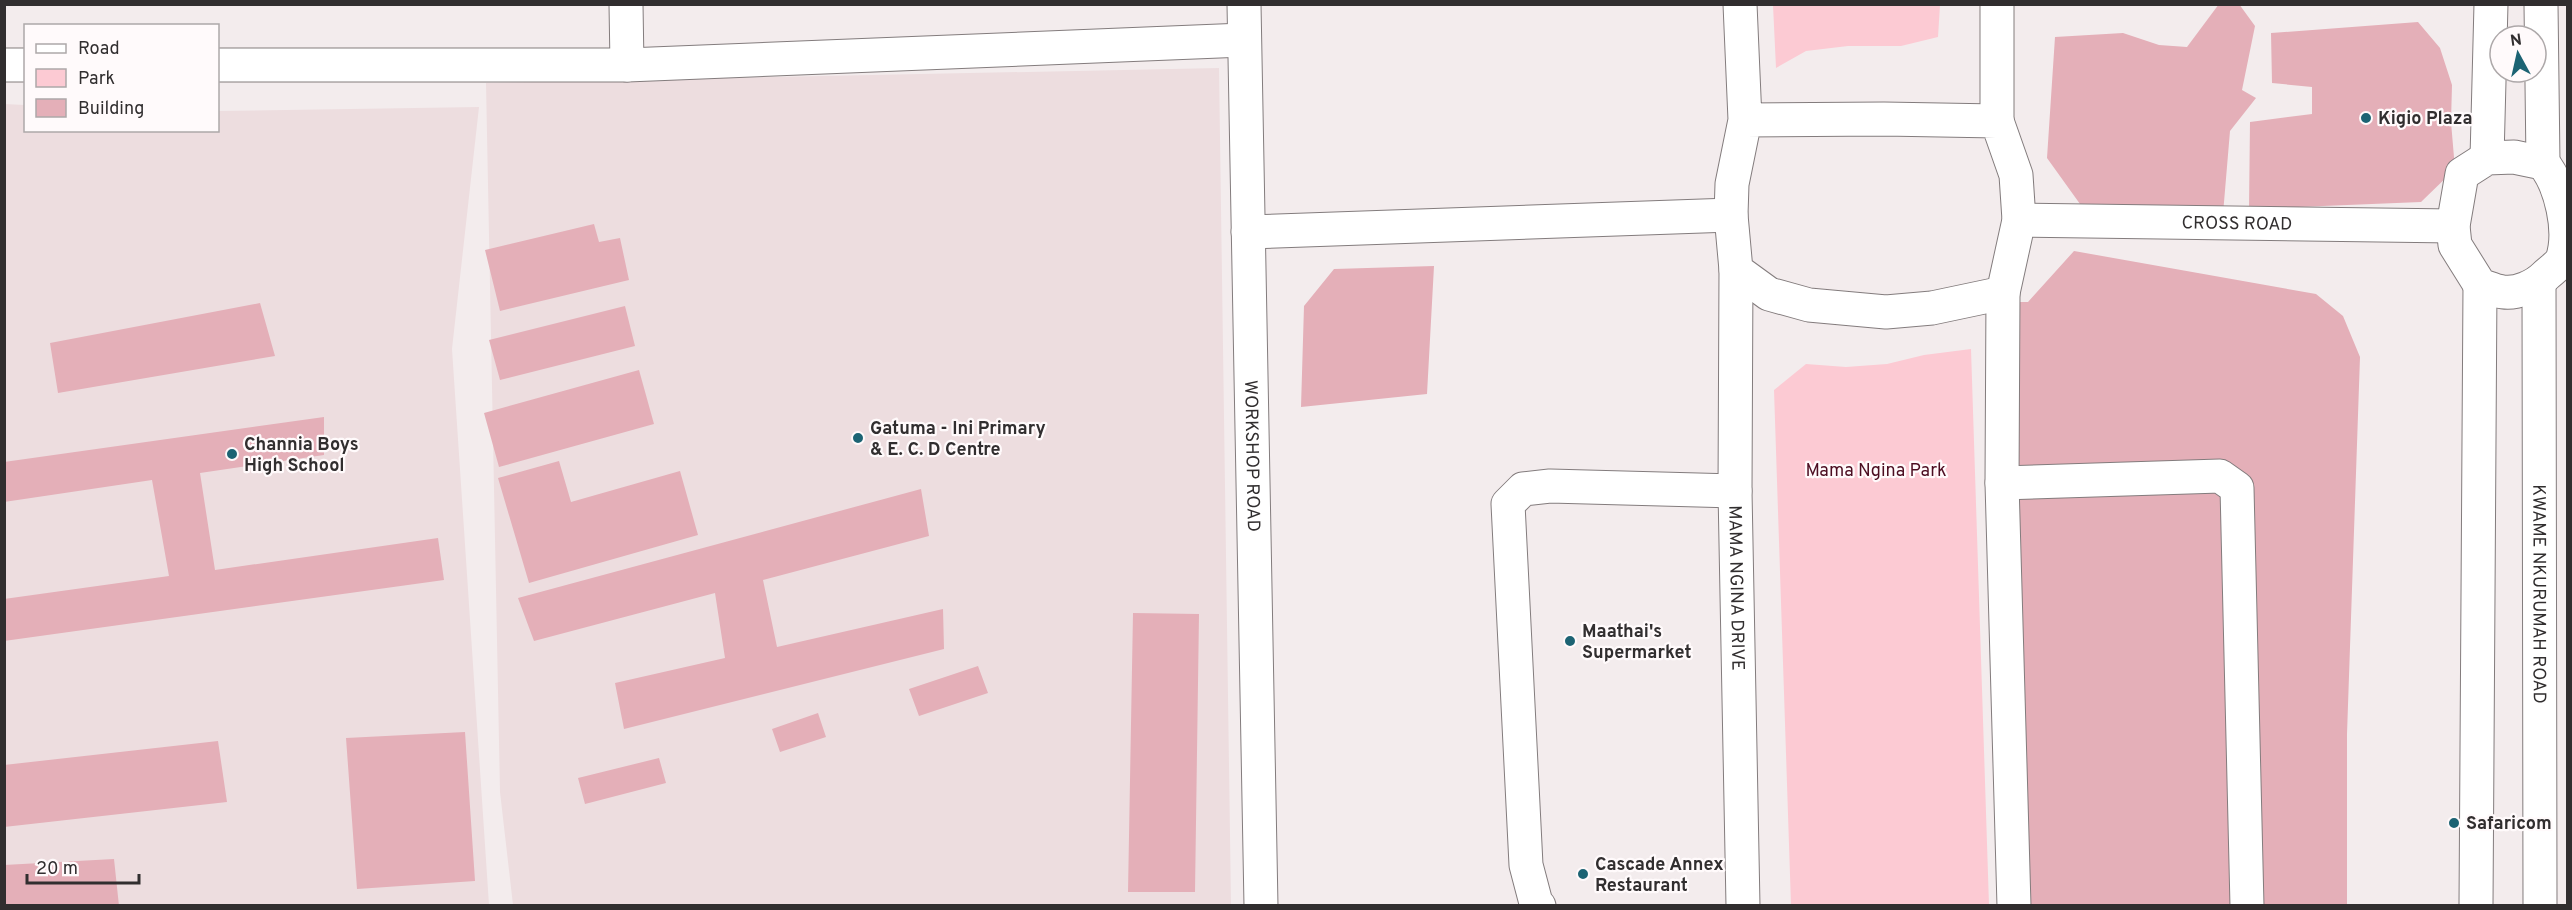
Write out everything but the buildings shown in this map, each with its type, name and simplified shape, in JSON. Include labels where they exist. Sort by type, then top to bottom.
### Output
[{"type":"street","points":[[626,4],[627,65]]},
{"type":"street","name":"WORKSHOP ROAD","points":[[1244,4],[1261,906]]},
{"type":"street","name":"MAMA NGINA DRIVE","points":[[1740,4],[1745,120],[1732,184],[1731,215],[1736,270],[1735,491],[1743,906]]},
{"type":"street","points":[[1997,4],[1997,121],[2016,175],[2019,220],[2003,293],[2002,483],[2014,906]]},
{"type":"street","points":[[2487,158],[2491,4]]},
{"type":"street","points":[[2480,285],[2504,292],[2527,289],[2540,282],[2562,260],[2566,244],[2567,216],[2562,194],[2543,163],[2541,4]]},
{"type":"street","points":[[219,65],[627,65],[1244,40]]},
{"type":"street","points":[[4,65],[24,65]]},
{"type":"street","points":[[1745,120],[1997,121]]},
{"type":"street","points":[[2476,906],[2480,285],[2455,245],[2453,226],[2462,174],[2487,158],[2514,157],[2543,163]]},
{"type":"street","points":[[1248,232],[1731,215]]},
{"type":"street","name":"CROSS ROAD","points":[[2019,220],[2453,226]]},
{"type":"street","points":[[1736,270],[1769,294],[1820,306],[1886,312],[1932,308],[2003,293]]},
{"type":"street","name":"KWAME NKURUMAH ROAD","points":[[2540,282],[2540,906]]},
{"type":"street","points":[[2002,483],[2220,476],[2237,488],[2247,906]]},
{"type":"street","points":[[1539,906],[1536,903],[1526,865],[1508,504],[1523,489],[1550,486],[1735,491]]},
{"type":"shaded area","name":"Gatuma - Ini Primary & E. C. D Centre","points":[[1219,68],[1231,905],[513,905],[500,792],[486,83]]},
{"type":"shaded area","name":"Channia Boys High School","points":[[4,104],[24,105],[24,132],[219,132],[219,111],[479,107],[452,349],[489,905],[5,905]]},
{"type":"green space","points":[[1773,5],[1940,5],[1938,37],[1901,46],[1848,46],[1806,51],[1776,68]]},
{"type":"green space","name":"Mama Ngina Park","points":[[1971,349],[1989,905],[1791,905],[1774,390],[1806,364],[1846,367],[1887,364],[1924,355]]},
{"type":"place","name":"Kigio Plaza","points":[[2366,118]]},
{"type":"place","name":"Gatuma - Ini Primary & E. C. D Centre","points":[[858,438]]},
{"type":"place","name":"Channia Boys High School","points":[[232,454]]},
{"type":"place","name":"Maathai's Supermarket","points":[[1570,641]]},
{"type":"place","name":"Safaricom","points":[[2454,823]]},
{"type":"place","name":"Cascade Annex Restaurant","points":[[1583,874]]}]
